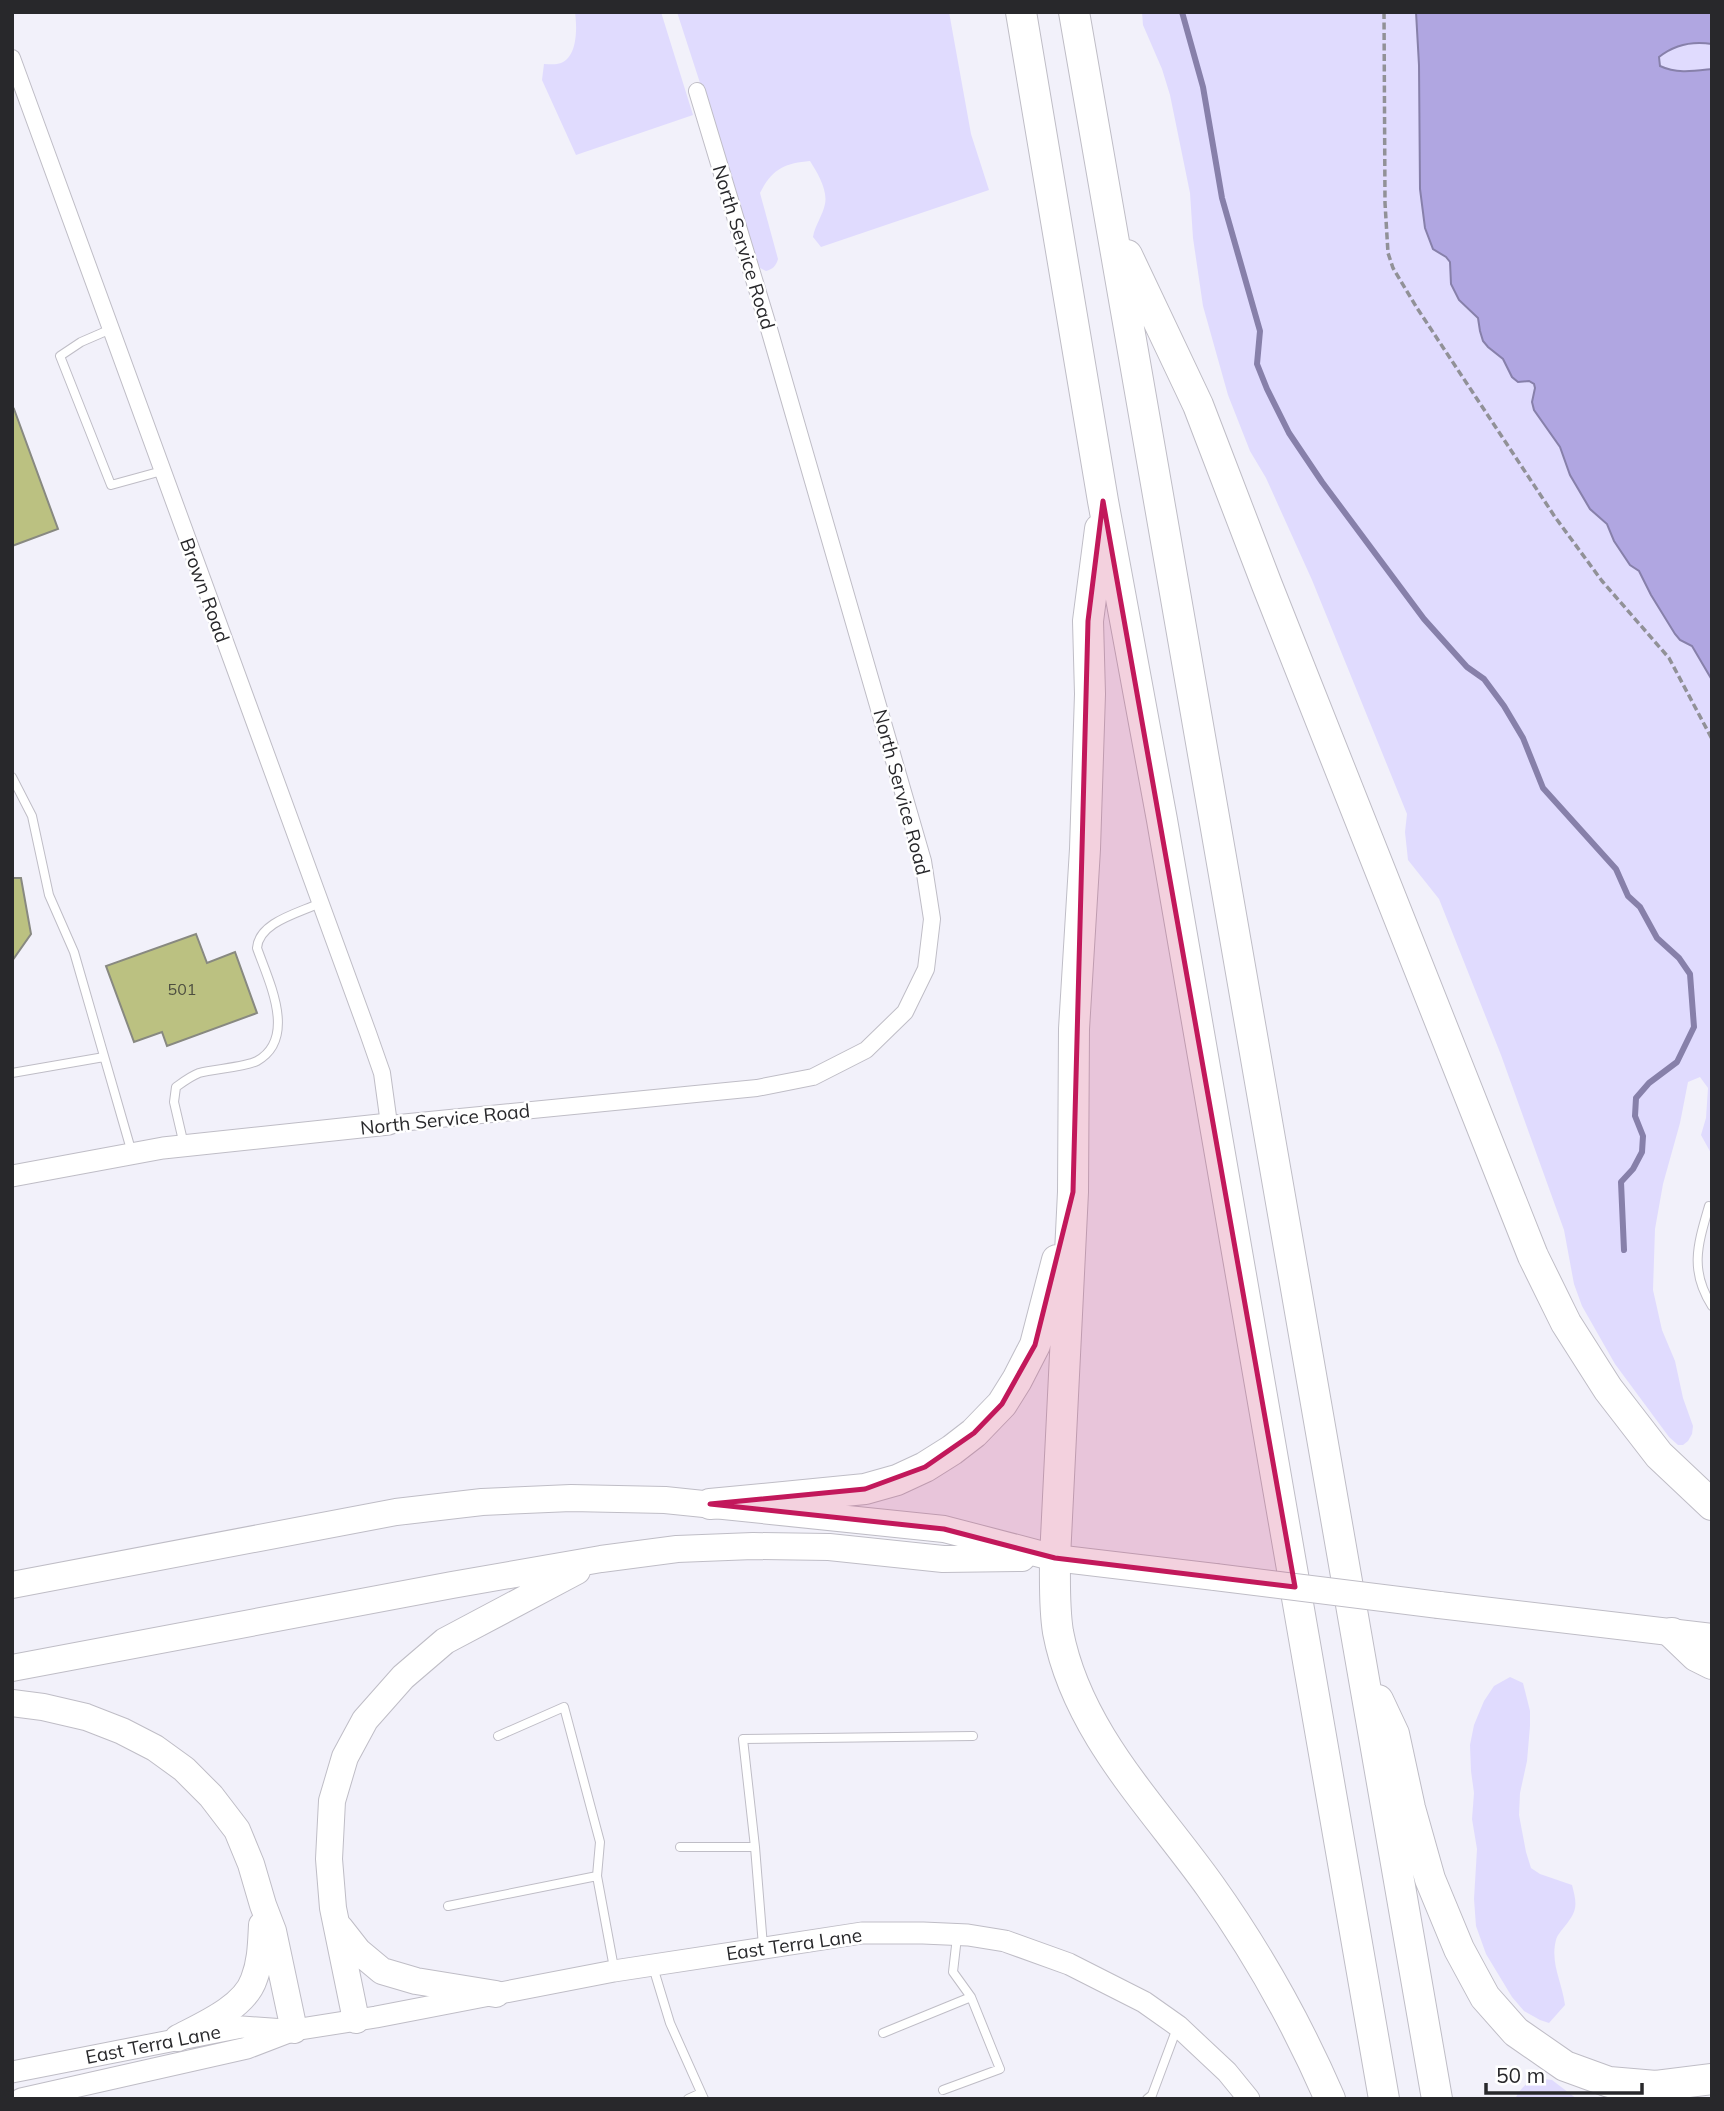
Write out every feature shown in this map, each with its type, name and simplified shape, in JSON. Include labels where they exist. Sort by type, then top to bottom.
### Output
[{"type":"highway","points":[[1021,12],[1103,501],[1164,833],[1384,2099]]},
{"type":"highway","points":[[1074,12],[1437,2099]]},
{"type":"highway","points":[[1110,220],[1198,405],[1533,1256],[1566,1323],[1608,1389],[1660,1454],[1712,1506]]},
{"type":"highway","points":[[1103,501],[1088,621],[1090,694],[1085,849],[1074,1029],[1073,1192],[1055,1558],[1058,1634],[1072,1680],[1088,1715],[1114,1760],[1209,1885],[1256,1954],[1290,2014],[1330,2099]]},
{"type":"highway","points":[[710,1504],[865,1489],[898,1480],[925,1467],[974,1433],[1002,1404],[1035,1345],[1073,1192]]},
{"type":"highway","points":[[1672,1633],[1696,1656],[1712,1664]]},
{"type":"highway","points":[[1360,1661],[1394,1734],[1410,1808],[1430,1879],[1459,1949],[1485,1997],[1516,2032],[1565,2066],[1609,2082],[1656,2086],[1712,2078]]},
{"type":"main road","points":[[12,1585],[396,1512],[482,1502],[571,1498],[665,1500],[944,1529],[1055,1558]]},
{"type":"main road","points":[[12,1668],[601,1559],[677,1549],[753,1546],[829,1547],[943,1559],[1055,1558],[1712,1637]]},
{"type":"main road","points":[[12,1566],[193,1551]]},
{"type":"main road","points":[[356,2020],[333,1908],[329,1859],[331,1801],[345,1757],[365,1720],[403,1677],[445,1640],[601,1559]]},
{"type":"main road","points":[[12,1703],[86,1717],[122,1731],[155,1748],[184,1769],[211,1796],[237,1830],[251,1864],[273,1930],[294,2031]]},
{"type":"main road","points":[[178,2038],[240,2001],[254,1982],[260,1957],[263,1905]]},
{"type":"main road","points":[[336,1923],[358,1951],[382,1971],[416,1981],[496,1994]]},
{"type":"street","name":"Brown Road","points":[[12,58],[382,1073],[389,1124]]},
{"type":"street","name":"North Service Road","points":[[12,1176],[184,1145],[757,1088],[813,1077],[866,1050],[905,1012],[926,969],[932,919],[923,861],[697,91]]},
{"type":"street","name":"East Terra Lane","points":[[21,2099],[247,2049],[294,2031],[614,1971],[862,1933],[957,1935],[1005,1941],[1069,1965],[1144,2002],[1178,2026],[1227,2072],[1250,2099]]},
{"type":"street","name":"East Terra Lane","points":[[12,2072],[242,2027],[294,2031]]},
{"type":"lane","points":[[111,329],[81,342],[60,356],[111,485],[162,471]]},
{"type":"lane","points":[[12,777],[32,816],[49,895],[74,952],[132,1153]]},
{"type":"lane","points":[[184,1145],[174,1102],[176,1087],[197,1074],[257,1061],[275,1044],[279,1022],[276,1002],[257,948],[257,940],[278,922],[320,903]]},
{"type":"lane","points":[[12,1073],[104,1057]]},
{"type":"lane","points":[[1709,1206],[1698,1244],[1696,1263],[1701,1284],[1712,1306]]},
{"type":"lane","points":[[498,1736],[564,1707],[600,1842],[597,1876],[614,1971]]},
{"type":"lane","points":[[763,1949],[743,1739],[973,1736]]},
{"type":"lane","points":[[680,1847],[755,1847]]},
{"type":"lane","points":[[447,1906],[597,1876]]},
{"type":"lane","points":[[943,2090],[1000,2069],[971,1997],[953,1972],[957,1935]]},
{"type":"lane","points":[[652,1965],[670,2023],[702,2096],[688,2099]]},
{"type":"lane","points":[[883,2033],[971,1997]]},
{"type":"lane","points":[[1151,2097],[1178,2026]]},
{"type":"path","points":[[1384,12],[1385,203],[1388,253],[1393,268],[1555,517],[1602,582],[1669,659],[1712,739]]},
{"type":"highlighted area","points":[[1103,501],[1295,1587],[1055,1558],[944,1529],[710,1504],[865,1489],[925,1467],[974,1433],[1002,1404],[1035,1345],[1073,1192],[1088,621]]},
{"type":"shaded area","points":[[575,12],[661,12],[693,115],[576,155],[542,80],[544,64],[561,63],[571,54],[576,33]]},
{"type":"shaded area","points":[[677,12],[949,12],[971,134],[989,190],[821,247],[813,237],[826,199],[821,181],[810,161],[793,163],[769,178],[760,193],[778,259],[771,269],[766,271],[760,268]]},
{"type":"shaded area","points":[[1142,12],[1712,12],[1712,1155],[1701,1135],[1706,1118],[1708,1088],[1700,1077],[1688,1082],[1663,1184],[1655,1229],[1653,1290],[1662,1330],[1675,1361],[1683,1398],[1693,1426],[1692,1434],[1683,1445],[1678,1445],[1669,1437],[1615,1364],[1582,1306],[1574,1284],[1564,1230],[1501,1055],[1439,899],[1408,860],[1405,832],[1407,814],[1312,580],[1266,478],[1250,451],[1228,395],[1203,306],[1193,238],[1190,193],[1170,95],[1143,25]]},
{"type":"shaded area","points":[[1416,12],[1712,12],[1712,44],[1684,45],[1659,57],[1660,66],[1673,70],[1712,69],[1712,680],[1692,646],[1675,634],[1639,571],[1630,565],[1614,541],[1607,524],[1590,509],[1570,475],[1560,447],[1534,410],[1534,384],[1529,381],[1518,382],[1512,377],[1503,359],[1483,341],[1478,318],[1459,300],[1451,284],[1450,262],[1433,249],[1425,228],[1420,189]]},
{"type":"shaded area","points":[[1510,1677],[1523,1683],[1530,1711],[1527,1761],[1520,1793],[1519,1815],[1526,1852],[1531,1868],[1572,1885],[1575,1902],[1572,1916],[1557,1936],[1554,1957],[1565,2005],[1549,2023],[1524,2011],[1512,1997],[1486,1954],[1476,1926],[1474,1899],[1477,1849],[1472,1819],[1474,1793],[1470,1745],[1474,1725],[1484,1701],[1494,1686]]},
{"type":"shaded area","points":[[1544,2079],[1552,2080],[1577,2099],[1515,2099],[1526,2084]]},
{"type":"building","points":[[14,409],[58,529],[12,546],[12,410]]},
{"type":"building","points":[[12,878],[21,878],[31,934],[12,961]]},
{"type":"building","points":[[196,934],[207,963],[235,952],[257,1013],[167,1046],[162,1032],[134,1042],[106,966]]},
{"type":"waterway","points":[[1182,12],[1203,87],[1222,198],[1260,331],[1257,364],[1289,433],[1424,619],[1467,667],[1484,679],[1523,738],[1543,788],[1616,869],[1628,896],[1640,907],[1657,938],[1679,958],[1690,974],[1694,1027],[1677,1062],[1649,1083],[1636,1098],[1635,1116],[1643,1136],[1642,1152],[1633,1169],[1621,1182],[1624,1250]]}]
